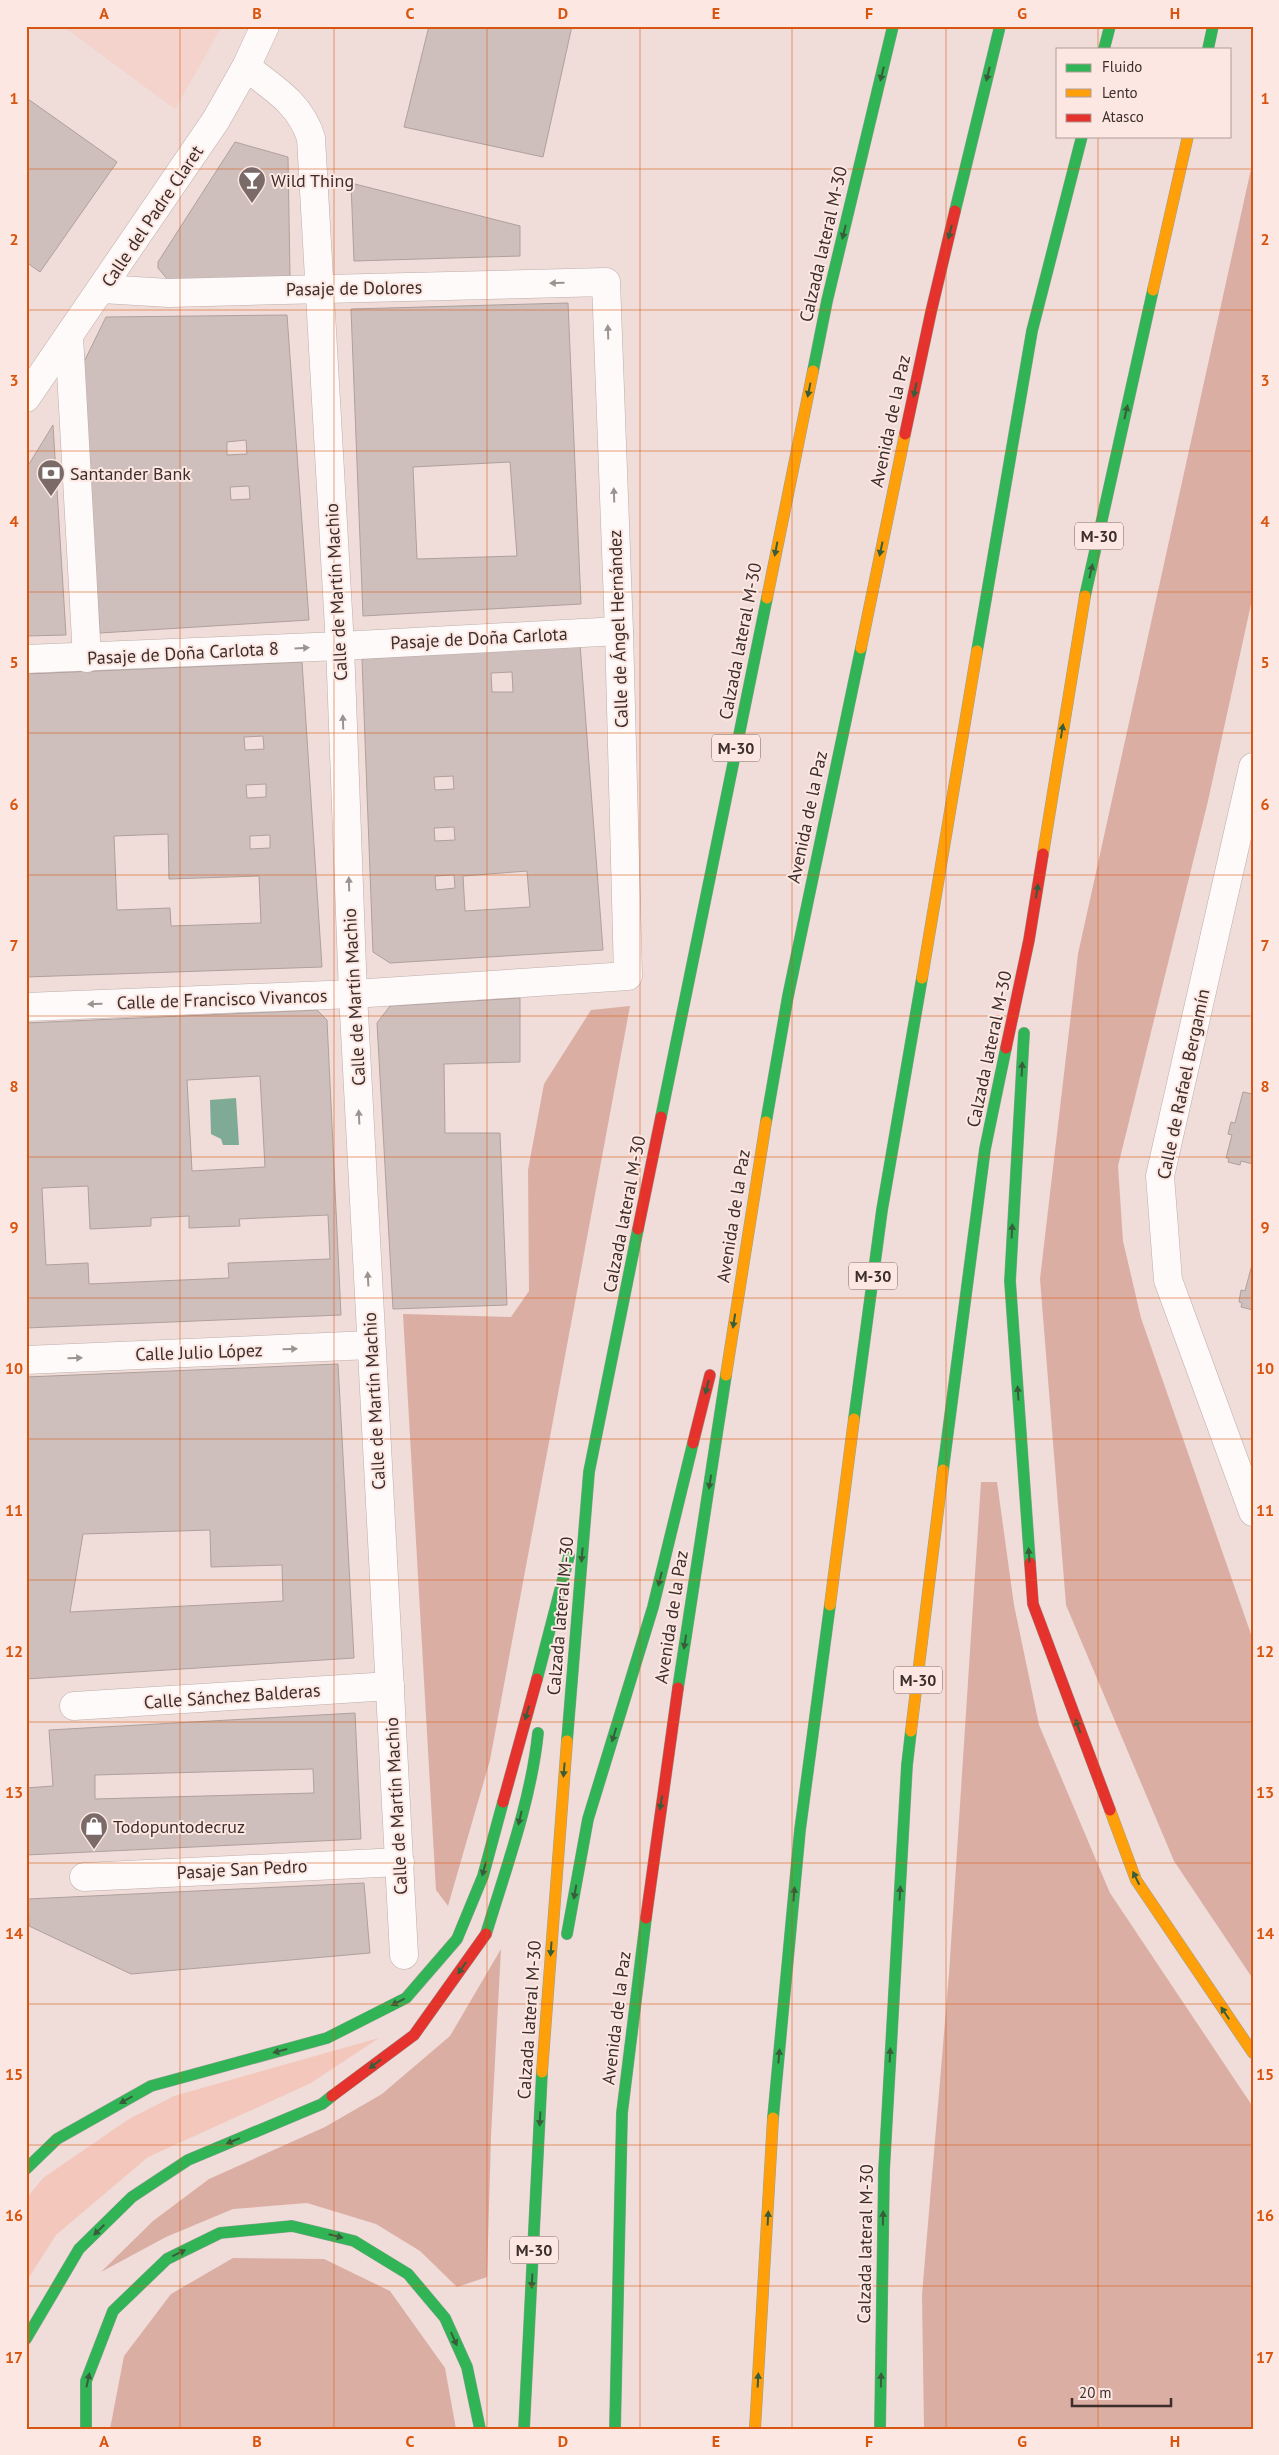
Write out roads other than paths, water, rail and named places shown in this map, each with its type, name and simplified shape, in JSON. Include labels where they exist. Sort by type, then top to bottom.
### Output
[{"type":"highway","name":"Calzada lateral M-30","points":[[524,2429],[542,2070],[589,1472],[827,301],[893,26]]},
{"type":"highway","name":"Avenida de la Paz","points":[[615,2429],[622,2113],[656,1833],[752,1204],[788,996],[929,322],[1000,26]]},
{"type":"highway","points":[[1104,48],[1110,26]]},
{"type":"highway","points":[[1208,48],[1213,26]]},
{"type":"highway","name":"M-30","points":[[755,2429],[773,2122],[800,1830],[882,1210],[1032,331],[1081,138]]},
{"type":"highway","name":"Calzada lateral M-30","points":[[880,2429],[884,2171],[908,1765],[954,1374],[985,1149],[1029,940],[1079,623],[1188,138]]},
{"type":"highway","points":[[1029,940],[1010,1281],[1033,1604],[1136,1880],[1253,2053]]},
{"type":"highway","points":[[721,1329],[752,1204]]},
{"type":"highway","points":[[565,1945],[588,1820],[652,1607],[712,1367]]},
{"type":"highway","points":[[26,2169],[58,2140],[150,2086],[327,2038],[406,1998],[457,1939],[483,1876],[550,1632],[589,1472]]},
{"type":"highway","points":[[26,2339],[79,2248],[132,2198],[188,2160],[322,2104],[414,2035],[484,1936],[503,1882],[536,1752],[550,1632]]},
{"type":"highway","points":[[542,2070],[562,1964]]},
{"type":"highway","points":[[86,2429],[86,2381],[113,2310],[167,2259],[220,2233],[292,2226],[354,2241],[408,2274],[445,2318],[467,2367],[480,2429]]},
{"type":"street","name":"Calle del Padre Claret","points":[[26,398],[102,290],[216,120],[246,67],[264,26]]},
{"type":"street","name":"Calle de Martín Machio","points":[[246,67],[295,106],[306,122],[311,138],[340,646],[353,994],[404,1955]]},
{"type":"street","name":"Pasaje de Dolores","points":[[102,290],[169,293],[606,282]]},
{"type":"street","name":"Calle de Ángel Hernández","points":[[606,282],[619,631],[628,976]]},
{"type":"street","points":[[69,336],[87,658]]},
{"type":"street","name":"Pasaje de Doña Carlota","points":[[340,646],[619,631]]},
{"type":"street","name":"Pasaje de Doña Carlota 8","points":[[26,659],[87,658],[340,646]]},
{"type":"street","name":"Calle de Rafael Bergamín","points":[[1253,767],[1160,1176],[1168,1280],[1253,1512]]},
{"type":"street","name":"Calle de Francisco Vivancos","points":[[26,1007],[353,994],[628,976]]},
{"type":"street","name":"Calle Julio López","points":[[26,1360],[371,1345]]},
{"type":"street","name":"Calle Sánchez Balderas","points":[[74,1706],[390,1686]]},
{"type":"street","name":"Pasaje San Pedro","points":[[84,1877],[400,1862]]},
{"type":"place","name":"Wild Thing","points":[[252,204]]},
{"type":"place","name":"Santander Bank","points":[[51,497]]},
{"type":"place","name":"Todopuntodecruz","points":[[94,1850]]}]
